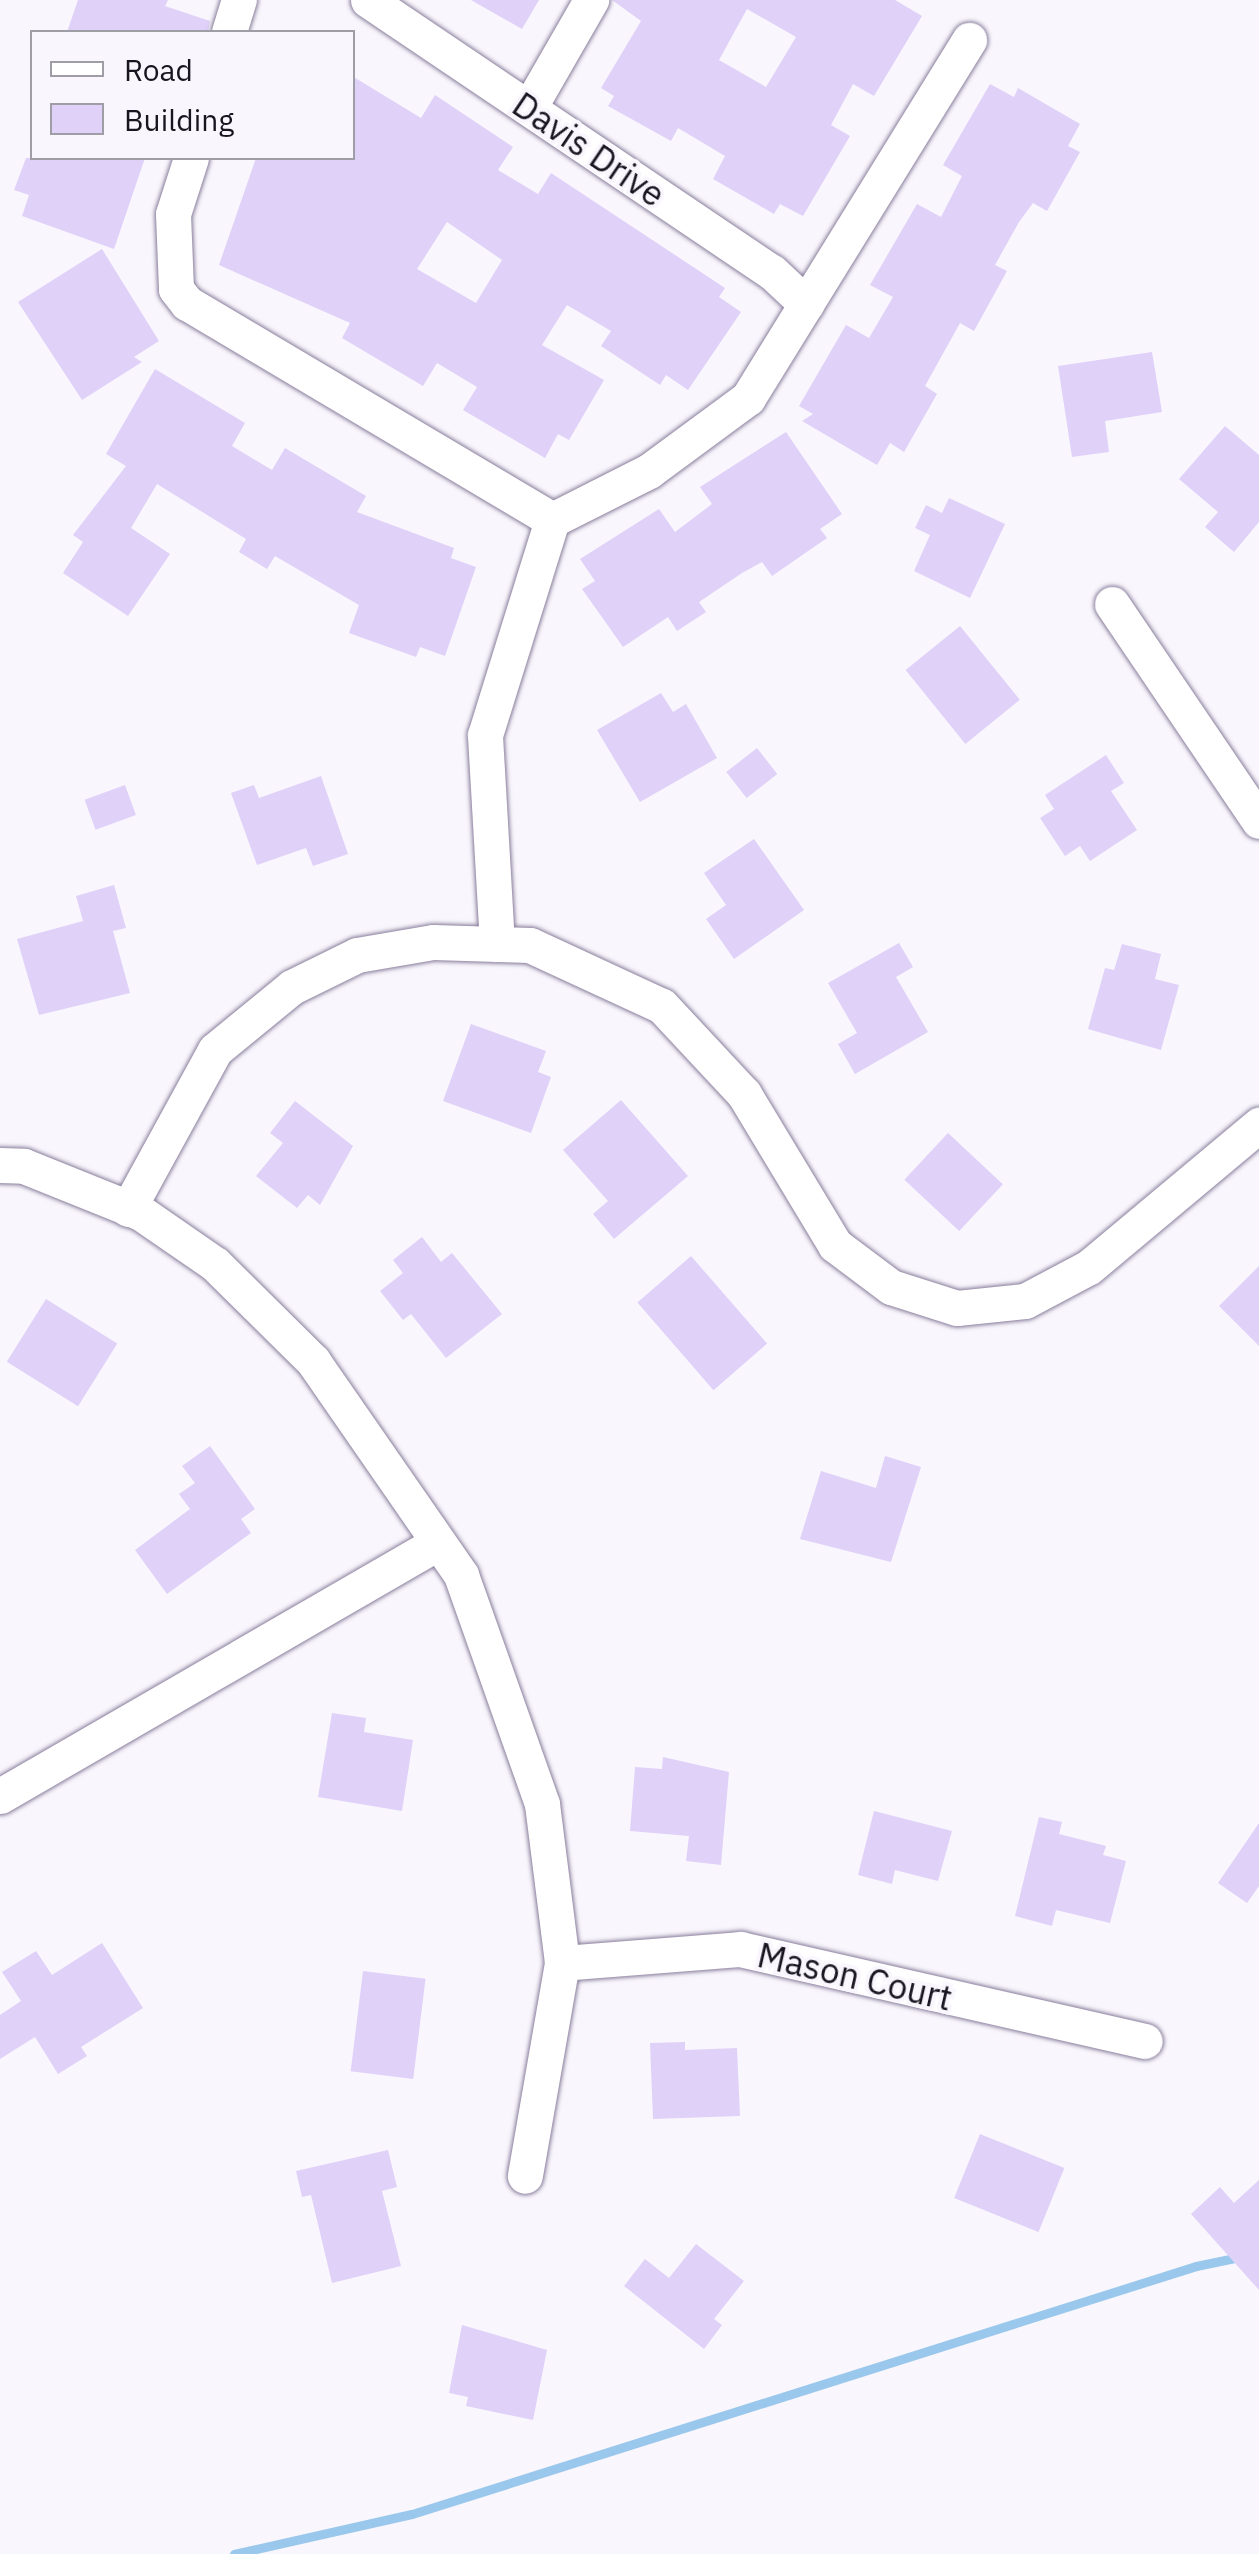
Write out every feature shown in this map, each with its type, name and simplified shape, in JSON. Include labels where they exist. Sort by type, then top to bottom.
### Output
[{"type":"street","points":[[230,30],[239,0]]},
{"type":"street","name":"Davis Drive","points":[[368,0],[772,272],[806,304]]},
{"type":"street","points":[[529,108],[591,0]]},
{"type":"street","points":[[497,944],[485,735],[552,520],[649,471],[748,398],[969,40]]},
{"type":"street","points":[[190,160],[173,214],[176,288],[187,303],[552,520]]},
{"type":"street","points":[[1112,604],[1259,821]]},
{"type":"street","points":[[128,1208],[216,1050],[292,987],[357,955],[433,942],[530,944],[662,1006],[744,1094],[835,1246],[891,1287],[957,1308],[1025,1302],[1089,1267],[1259,1125]]},
{"type":"street","points":[[0,1165],[24,1166],[128,1208],[215,1264],[313,1361],[434,1544],[461,1574],[542,1804],[562,1963],[524,2176]]},
{"type":"street","points":[[0,1796],[434,1544]]},
{"type":"street","name":"Mason Court","points":[[562,1963],[740,1949],[1145,2041]]},
{"type":"building","points":[[78,0],[168,0],[165,6],[210,21],[208,30],[68,30]]},
{"type":"building","points":[[471,0],[539,0],[522,29]]},
{"type":"building","points":[[612,0],[895,0],[922,16],[874,96],[853,84],[831,125],[850,136],[803,216],[780,204],[774,214],[713,179],[725,156],[678,128],[671,141],[608,106],[614,96],[601,88],[641,21]],"holes":[[[747,9],[796,37],[766,87],[719,60]]]},
{"type":"building","points":[[355,78],[421,118],[435,95],[513,147],[498,170],[538,194],[551,173],[725,288],[719,297],[741,312],[688,390],[666,375],[660,385],[601,346],[611,331],[567,305],[542,345],[604,380],[569,440],[558,434],[545,458],[463,410],[477,387],[437,363],[423,386],[342,338],[350,323],[219,265],[255,160],[355,160]],"holes":[[[447,222],[502,260],[476,303],[417,269]]]},
{"type":"building","points":[[990,84],[1014,97],[1018,88],[1080,124],[1068,146],[1080,152],[1047,211],[1033,203],[1019,222],[995,265],[1007,271],[974,331],[960,323],[925,386],[937,394],[904,452],[890,443],[877,465],[802,421],[813,414],[799,406],[846,325],[869,338],[893,297],[870,285],[917,204],[941,217],[962,176],[943,165]]},
{"type":"building","points":[[26,158],[144,160],[114,249],[22,216],[29,195],[14,190]]},
{"type":"building","points":[[102,249],[159,341],[134,357],[142,362],[82,400],[18,302]]},
{"type":"building","points":[[1152,352],[1162,412],[1105,421],[1109,452],[1072,457],[1058,366]]},
{"type":"building","points":[[155,369],[245,423],[232,446],[272,470],[285,448],[366,496],[357,512],[454,548],[451,558],[476,567],[445,656],[420,647],[416,657],[349,633],[359,605],[275,556],[267,569],[239,552],[246,539],[157,484],[131,528],[170,554],[128,616],[63,573],[83,542],[73,535],[126,466],[106,454]]},
{"type":"building","points":[[1225,426],[1259,455],[1259,522],[1234,552],[1205,527],[1218,512],[1179,479]]},
{"type":"building","points":[[786,432],[842,514],[820,529],[827,538],[772,576],[762,562],[742,573],[699,602],[706,612],[677,631],[668,617],[623,647],[582,589],[595,581],[580,559],[659,509],[675,532],[712,504],[700,487]]},
{"type":"building","points":[[949,498],[1005,524],[970,598],[914,571],[930,535],[915,528],[926,505],[942,513]]},
{"type":"building","points":[[960,626],[1020,700],[965,744],[906,670]]},
{"type":"building","points":[[661,693],[673,712],[686,704],[717,758],[640,802],[597,730]]},
{"type":"building","points":[[757,748],[777,774],[747,798],[726,772]]},
{"type":"building","points":[[1106,755],[1124,783],[1111,791],[1137,830],[1090,861],[1080,846],[1065,856],[1040,818],[1054,809],[1045,795]]},
{"type":"building","points":[[321,776],[348,854],[313,866],[306,848],[257,865],[231,793],[254,785],[259,798]]},
{"type":"building","points":[[125,785],[136,815],[96,830],[85,800]]},
{"type":"building","points":[[754,839],[804,910],[734,959],[706,919],[726,905],[704,873]]},
{"type":"building","points":[[114,885],[126,928],[113,931],[130,993],[39,1015],[17,939],[83,921],[76,896]]},
{"type":"building","points":[[899,943],[913,967],[896,977],[928,1032],[855,1074],[838,1044],[857,1033],[828,983]]},
{"type":"building","points":[[1122,944],[1161,954],[1155,979],[1179,985],[1161,1050],[1088,1029],[1105,968],[1114,970]]},
{"type":"building","points":[[471,1024],[546,1051],[538,1072],[551,1077],[531,1133],[443,1101]]},
{"type":"building","points":[[621,1100],[688,1176],[614,1239],[593,1214],[608,1201],[563,1150]]},
{"type":"building","points":[[295,1101],[353,1146],[320,1205],[308,1195],[297,1208],[256,1176],[283,1143],[270,1133]]},
{"type":"building","points":[[948,1133],[1003,1184],[959,1231],[904,1180]]},
{"type":"building","points":[[422,1237],[441,1262],[452,1253],[502,1314],[446,1358],[411,1314],[403,1320],[380,1291],[403,1273],[393,1260]]},
{"type":"building","points":[[691,1256],[767,1344],[714,1390],[637,1303]]},
{"type":"building","points":[[1259,1266],[1259,1346],[1219,1306]]},
{"type":"building","points":[[46,1299],[117,1344],[78,1406],[7,1362]]},
{"type":"building","points":[[210,1446],[255,1509],[241,1519],[251,1533],[167,1594],[135,1550],[190,1509],[179,1494],[195,1483],[182,1466]]},
{"type":"building","points":[[885,1456],[921,1467],[891,1562],[800,1539],[821,1471],[876,1488]]},
{"type":"building","points":[[332,1713],[366,1718],[364,1732],[413,1740],[402,1811],[318,1797]]},
{"type":"building","points":[[663,1757],[729,1772],[721,1865],[686,1861],[689,1836],[630,1831],[635,1767],[662,1769]]},
{"type":"building","points":[[874,1811],[952,1831],[938,1881],[895,1870],[892,1884],[858,1875]]},
{"type":"building","points":[[1039,1817],[1062,1822],[1059,1834],[1106,1846],[1103,1855],[1126,1861],[1110,1923],[1056,1910],[1052,1926],[1015,1916]]},
{"type":"building","points":[[1259,1823],[1259,1886],[1247,1903],[1218,1883]]},
{"type":"building","points":[[102,1943],[143,2008],[81,2047],[87,2056],[58,2074],[35,2037],[0,2059],[0,2015],[21,2001],[2,1972],[36,1951],[52,1975]]},
{"type":"building","points":[[363,1971],[426,1979],[413,2079],[351,2071]]},
{"type":"building","points":[[685,2042],[685,2050],[737,2048],[740,2116],[653,2119],[650,2043]]},
{"type":"building","points":[[980,2134],[1064,2168],[1039,2232],[954,2198]]},
{"type":"building","points":[[388,2150],[397,2187],[382,2191],[401,2266],[332,2283],[311,2195],[302,2197],[296,2171]]},
{"type":"building","points":[[1259,2180],[1259,2290],[1191,2214],[1220,2187],[1234,2203]]},
{"type":"building","points":[[696,2244],[744,2281],[714,2319],[722,2325],[704,2349],[624,2286],[645,2259],[669,2278]]},
{"type":"building","points":[[462,2325],[547,2350],[533,2420],[466,2406],[468,2397],[449,2393]]},
{"type":"waterway","points":[[234,2554],[412,2514],[1196,2266],[1259,2253]]}]
